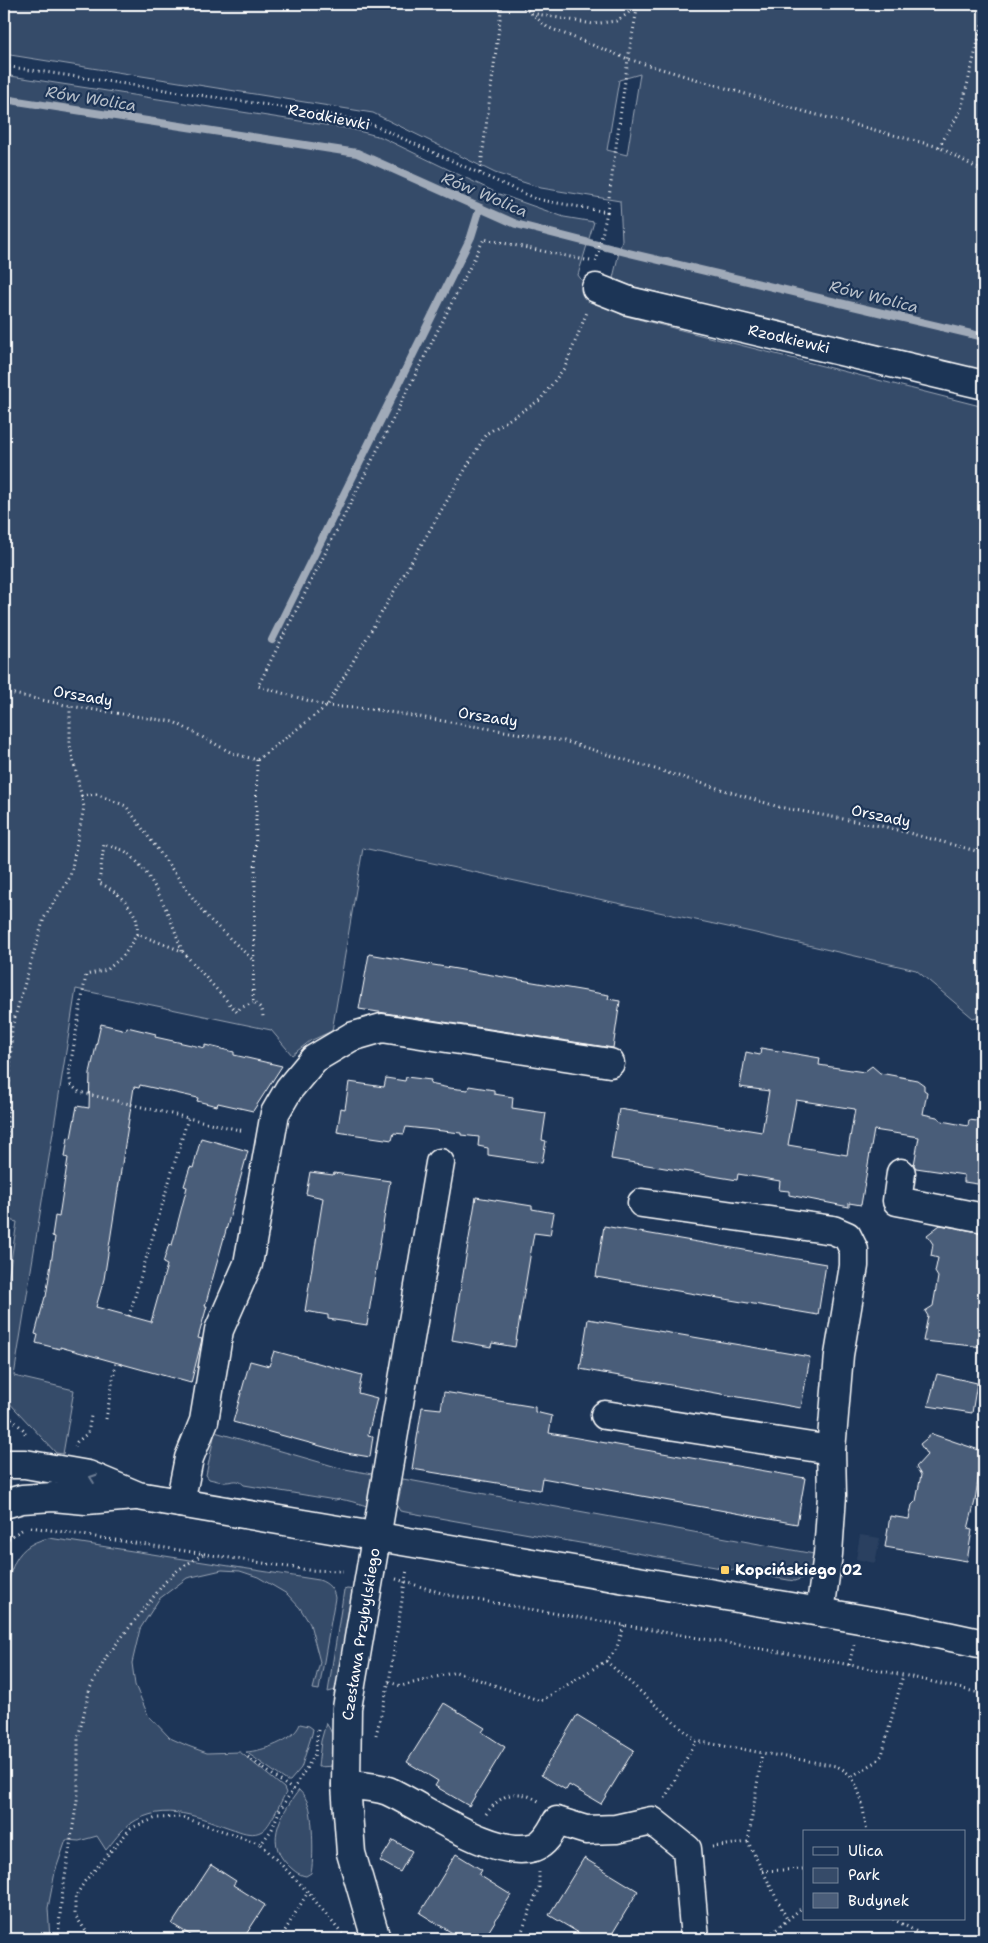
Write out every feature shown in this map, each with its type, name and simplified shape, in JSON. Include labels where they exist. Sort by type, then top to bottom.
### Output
[{"type":"street","name":"Rzodkiewki","points":[[596,273],[629,301],[984,385]]},
{"type":"street","points":[[180,1503],[189,1458],[204,1421],[219,1330],[248,1264],[275,1113],[289,1089],[314,1059],[350,1037],[382,1028],[610,1063]]},
{"type":"street","name":"Czesława Przybylskiego","points":[[376,1939],[351,1853],[346,1785],[348,1708],[440,1163]]},
{"type":"street","points":[[901,1174],[898,1201],[984,1218]]},
{"type":"street","points":[[642,1203],[833,1230],[847,1236],[854,1250],[854,1266],[839,1355],[831,1450],[832,1505],[820,1612]]},
{"type":"street","points":[[605,1415],[831,1450]]},
{"type":"street","points":[[4,1464],[25,1464],[88,1475],[138,1496],[905,1626],[984,1644]]},
{"type":"street","points":[[4,1504],[22,1499],[53,1497],[86,1500],[138,1496]]},
{"type":"street","points":[[346,1785],[386,1790],[471,1835],[506,1848],[522,1849],[537,1846],[550,1833],[557,1821],[586,1830],[616,1830],[652,1821],[687,1849],[695,1939]]},
{"type":"path","points":[[480,173],[502,4]]},
{"type":"path","points":[[520,4],[547,27],[628,59],[806,112],[940,147],[984,172]]},
{"type":"path","points":[[531,13],[593,24],[616,21],[638,4]]},
{"type":"path","points":[[253,1003],[257,760],[327,706],[486,434],[540,400],[565,367],[596,273],[606,224],[628,59],[638,4]]},
{"type":"path","points":[[940,147],[961,110],[984,17]]},
{"type":"path","name":"Rzodkiewki","points":[[4,66],[335,115],[373,124],[536,199],[607,212]]},
{"type":"path","name":"Orszady","points":[[596,273],[484,239],[258,686],[327,706],[371,709],[564,741],[779,808],[886,827],[984,852]]},
{"type":"path","name":"Orszady","points":[[4,692],[70,706],[174,722],[232,753],[257,760]]},
{"type":"path","points":[[4,1157],[7,1138],[12,1027],[44,918],[70,877],[84,807],[70,746],[70,706]]},
{"type":"path","points":[[82,796],[96,794],[126,806],[206,916],[255,962]]},
{"type":"path","points":[[253,1134],[79,1092],[71,1084],[69,1073],[86,975],[107,970],[124,955],[137,934],[136,920],[120,896],[99,883],[104,844],[126,852],[152,883],[171,917],[182,951],[237,1012],[240,1008],[253,1003],[263,1011],[263,1020]]},
{"type":"path","points":[[137,934],[182,951]]},
{"type":"path","points":[[129,1316],[188,1118]]},
{"type":"path","points":[[106,1419],[116,1362]]},
{"type":"path","points":[[4,1412],[24,1430],[27,1441]]},
{"type":"path","points":[[74,1451],[77,1442],[88,1433],[91,1416]]},
{"type":"path","points":[[4,1541],[23,1529],[32,1527],[308,1570],[350,1572]]},
{"type":"path","points":[[58,1939],[61,1903],[78,1794],[78,1738],[90,1688],[108,1656],[165,1582],[178,1570],[204,1554]]},
{"type":"path","points":[[376,1742],[376,1733],[389,1682],[408,1562]]},
{"type":"path","points":[[341,1580],[343,1571]]},
{"type":"path","points":[[392,1579],[405,1581],[448,1595],[849,1665],[903,1675],[984,1694]]},
{"type":"path","points":[[389,1682],[401,1686],[456,1672],[541,1701],[606,1660],[616,1650],[624,1626]]},
{"type":"path","points":[[849,1665],[854,1638]]},
{"type":"path","points":[[606,1660],[696,1741],[845,1769],[852,1776],[858,1787],[867,1830]]},
{"type":"path","points":[[852,1776],[876,1762],[882,1755],[903,1675]]},
{"type":"path","points":[[261,1844],[272,1829],[280,1809],[314,1754],[318,1728]]},
{"type":"path","points":[[652,1821],[696,1741]]},
{"type":"path","points":[[762,1753],[748,1842],[787,1919]]},
{"type":"path","points":[[248,1757],[293,1790]]},
{"type":"path","points":[[471,1835],[493,1805],[509,1794],[520,1793],[531,1796],[540,1802],[557,1821]]},
{"type":"path","points":[[91,1939],[75,1916],[75,1897],[85,1881],[131,1828],[156,1818],[182,1816],[261,1844],[308,1892],[346,1939]]},
{"type":"path","points":[[687,1849],[748,1842]]},
{"type":"path","points":[[519,1939],[539,1887],[540,1869],[537,1846]]},
{"type":"path","points":[[762,1871],[803,1869]]},
{"type":"path","points":[[280,1939],[308,1892]]},
{"type":"path","points":[[765,1939],[803,1907]]},
{"type":"path","points":[[895,1920],[930,1939]]},
{"type":"shaded area","points":[[860,1535],[880,1538],[875,1563],[856,1559]]},
{"type":"green space","points":[[4,4],[984,4],[984,374],[631,286],[613,278],[622,240],[620,201],[541,188],[495,173],[373,113],[4,54]],"holes":[[[640,74],[627,155],[607,150],[619,80]]]},
{"type":"green space","points":[[4,75],[351,129],[381,137],[499,194],[564,217],[594,222],[578,275],[594,298],[622,315],[984,407],[984,1015],[973,1018],[916,970],[751,932],[363,848],[332,1031],[310,1041],[292,1055],[271,1030],[76,989],[14,1376],[74,1390],[63,1454],[56,1453],[4,1397],[4,1306],[17,1222],[4,1219]]},
{"type":"green space","points":[[215,1432],[340,1468],[377,1475],[371,1507],[347,1500],[335,1500],[244,1485],[237,1481],[224,1482],[209,1479],[206,1475]]},
{"type":"green space","points":[[403,1479],[814,1554],[809,1571],[803,1577],[794,1581],[400,1511],[397,1506]]},
{"type":"green space","points":[[49,1538],[319,1580],[330,1587],[335,1598],[319,1690],[313,1689],[320,1662],[310,1624],[300,1608],[287,1594],[258,1577],[240,1571],[222,1570],[187,1578],[159,1599],[140,1629],[132,1663],[135,1685],[148,1715],[170,1738],[188,1746],[207,1753],[240,1752],[284,1788],[286,1793],[265,1829],[256,1833],[249,1834],[196,1816],[170,1812],[143,1817],[130,1824],[106,1850],[97,1836],[79,1841],[66,1840],[55,1872],[48,1908],[50,1939],[4,1939],[4,1613],[7,1588],[13,1566],[18,1557],[25,1548]]},
{"type":"green space","points":[[344,1590],[356,1590],[339,1687],[328,1692]]},
{"type":"green space","points":[[326,1723],[332,1733],[335,1749],[335,1766],[318,1767],[321,1741]]},
{"type":"green space","points":[[300,1724],[313,1729],[301,1768],[290,1781],[287,1781],[246,1752],[260,1750],[277,1744],[297,1730]]},
{"type":"green space","points":[[299,1790],[308,1804],[311,1820],[312,1867],[311,1873],[306,1876],[293,1870],[280,1855],[276,1835],[282,1816]]},
{"type":"building","points":[[369,954],[609,995],[608,999],[620,1001],[613,1048],[359,1009]]},
{"type":"building","points":[[101,1024],[126,1030],[127,1027],[156,1034],[155,1037],[205,1048],[205,1045],[234,1052],[234,1055],[282,1066],[253,1111],[218,1103],[217,1106],[197,1101],[198,1098],[140,1085],[139,1088],[134,1087],[104,1279],[96,1307],[151,1322],[167,1265],[163,1263],[169,1244],[172,1245],[187,1187],[184,1186],[190,1167],[193,1168],[201,1138],[248,1151],[205,1306],[207,1306],[198,1338],[202,1339],[191,1383],[60,1347],[60,1349],[36,1343],[38,1335],[35,1334],[46,1297],[55,1237],[52,1236],[55,1216],[59,1217],[68,1158],[65,1157],[68,1137],[71,1138],[77,1106],[89,1108],[90,1073]]},
{"type":"building","points":[[761,1048],[820,1058],[819,1065],[864,1072],[872,1066],[880,1073],[917,1080],[924,1085],[924,1090],[927,1092],[923,1114],[937,1117],[942,1121],[968,1126],[969,1120],[977,1121],[984,1116],[984,1185],[964,1182],[964,1175],[916,1168],[914,1165],[919,1137],[874,1130],[861,1205],[849,1203],[849,1207],[789,1195],[789,1191],[779,1190],[780,1181],[738,1174],[737,1180],[611,1159],[619,1109],[762,1132],[769,1091],[740,1087],[746,1052],[760,1055]],"holes":[[[796,1100],[855,1109],[847,1155],[788,1145]]]},
{"type":"building","points":[[406,1077],[431,1080],[430,1084],[449,1088],[468,1090],[469,1086],[494,1090],[494,1094],[513,1097],[512,1108],[546,1113],[542,1140],[546,1141],[542,1163],[488,1155],[488,1148],[478,1146],[479,1137],[461,1135],[461,1133],[406,1127],[404,1134],[394,1133],[392,1140],[337,1132],[341,1108],[345,1109],[349,1082],[384,1087],[386,1078],[405,1081]]},
{"type":"building","points":[[310,1172],[333,1175],[334,1173],[390,1181],[367,1325],[328,1319],[328,1315],[305,1311],[323,1198],[306,1194]]},
{"type":"building","points":[[476,1197],[532,1206],[532,1209],[554,1213],[550,1235],[534,1233],[515,1347],[492,1343],[491,1347],[452,1340]]},
{"type":"building","points":[[940,1225],[984,1233],[984,1347],[923,1341],[928,1316],[925,1311],[933,1306],[938,1277],[935,1272],[938,1258],[931,1256],[933,1244],[927,1235]]},
{"type":"building","points":[[604,1226],[826,1264],[818,1315],[596,1277]]},
{"type":"building","points":[[588,1319],[810,1357],[801,1408],[580,1369]]},
{"type":"building","points":[[274,1351],[362,1375],[358,1393],[377,1398],[368,1435],[373,1436],[370,1457],[346,1453],[233,1422],[250,1361],[269,1366]]},
{"type":"building","points":[[937,1374],[977,1383],[972,1413],[928,1406]]},
{"type":"building","points":[[444,1392],[535,1407],[535,1412],[552,1416],[549,1433],[805,1478],[797,1524],[542,1478],[540,1490],[412,1469],[422,1407],[441,1409]]},
{"type":"building","points":[[932,1434],[982,1451],[975,1501],[968,1529],[972,1530],[967,1561],[885,1547],[890,1516],[909,1519],[912,1505],[916,1501],[921,1475],[916,1467],[927,1455],[920,1444]]},
{"type":"building","points":[[444,1703],[485,1728],[482,1732],[505,1747],[469,1806],[435,1786],[438,1781],[407,1762]]},
{"type":"building","points":[[577,1715],[634,1750],[601,1804],[569,1785],[566,1790],[541,1775]]},
{"type":"building","points":[[393,1840],[412,1851],[400,1872],[380,1861]]},
{"type":"building","points":[[456,1854],[482,1870],[479,1875],[511,1895],[484,1939],[462,1939],[420,1913]]},
{"type":"building","points":[[584,1858],[638,1891],[609,1939],[589,1939],[549,1915]]},
{"type":"building","points":[[211,1865],[236,1881],[233,1885],[265,1905],[243,1939],[197,1939],[172,1924]]},
{"type":"waterway","name":"Rów Wolica","points":[[4,99],[357,153],[516,224],[629,253],[984,337]]},
{"type":"waterway","points":[[272,640],[471,237],[480,208]]},
{"type":"place","name":"Kopcińskiego 02","points":[[725,1570]]}]
